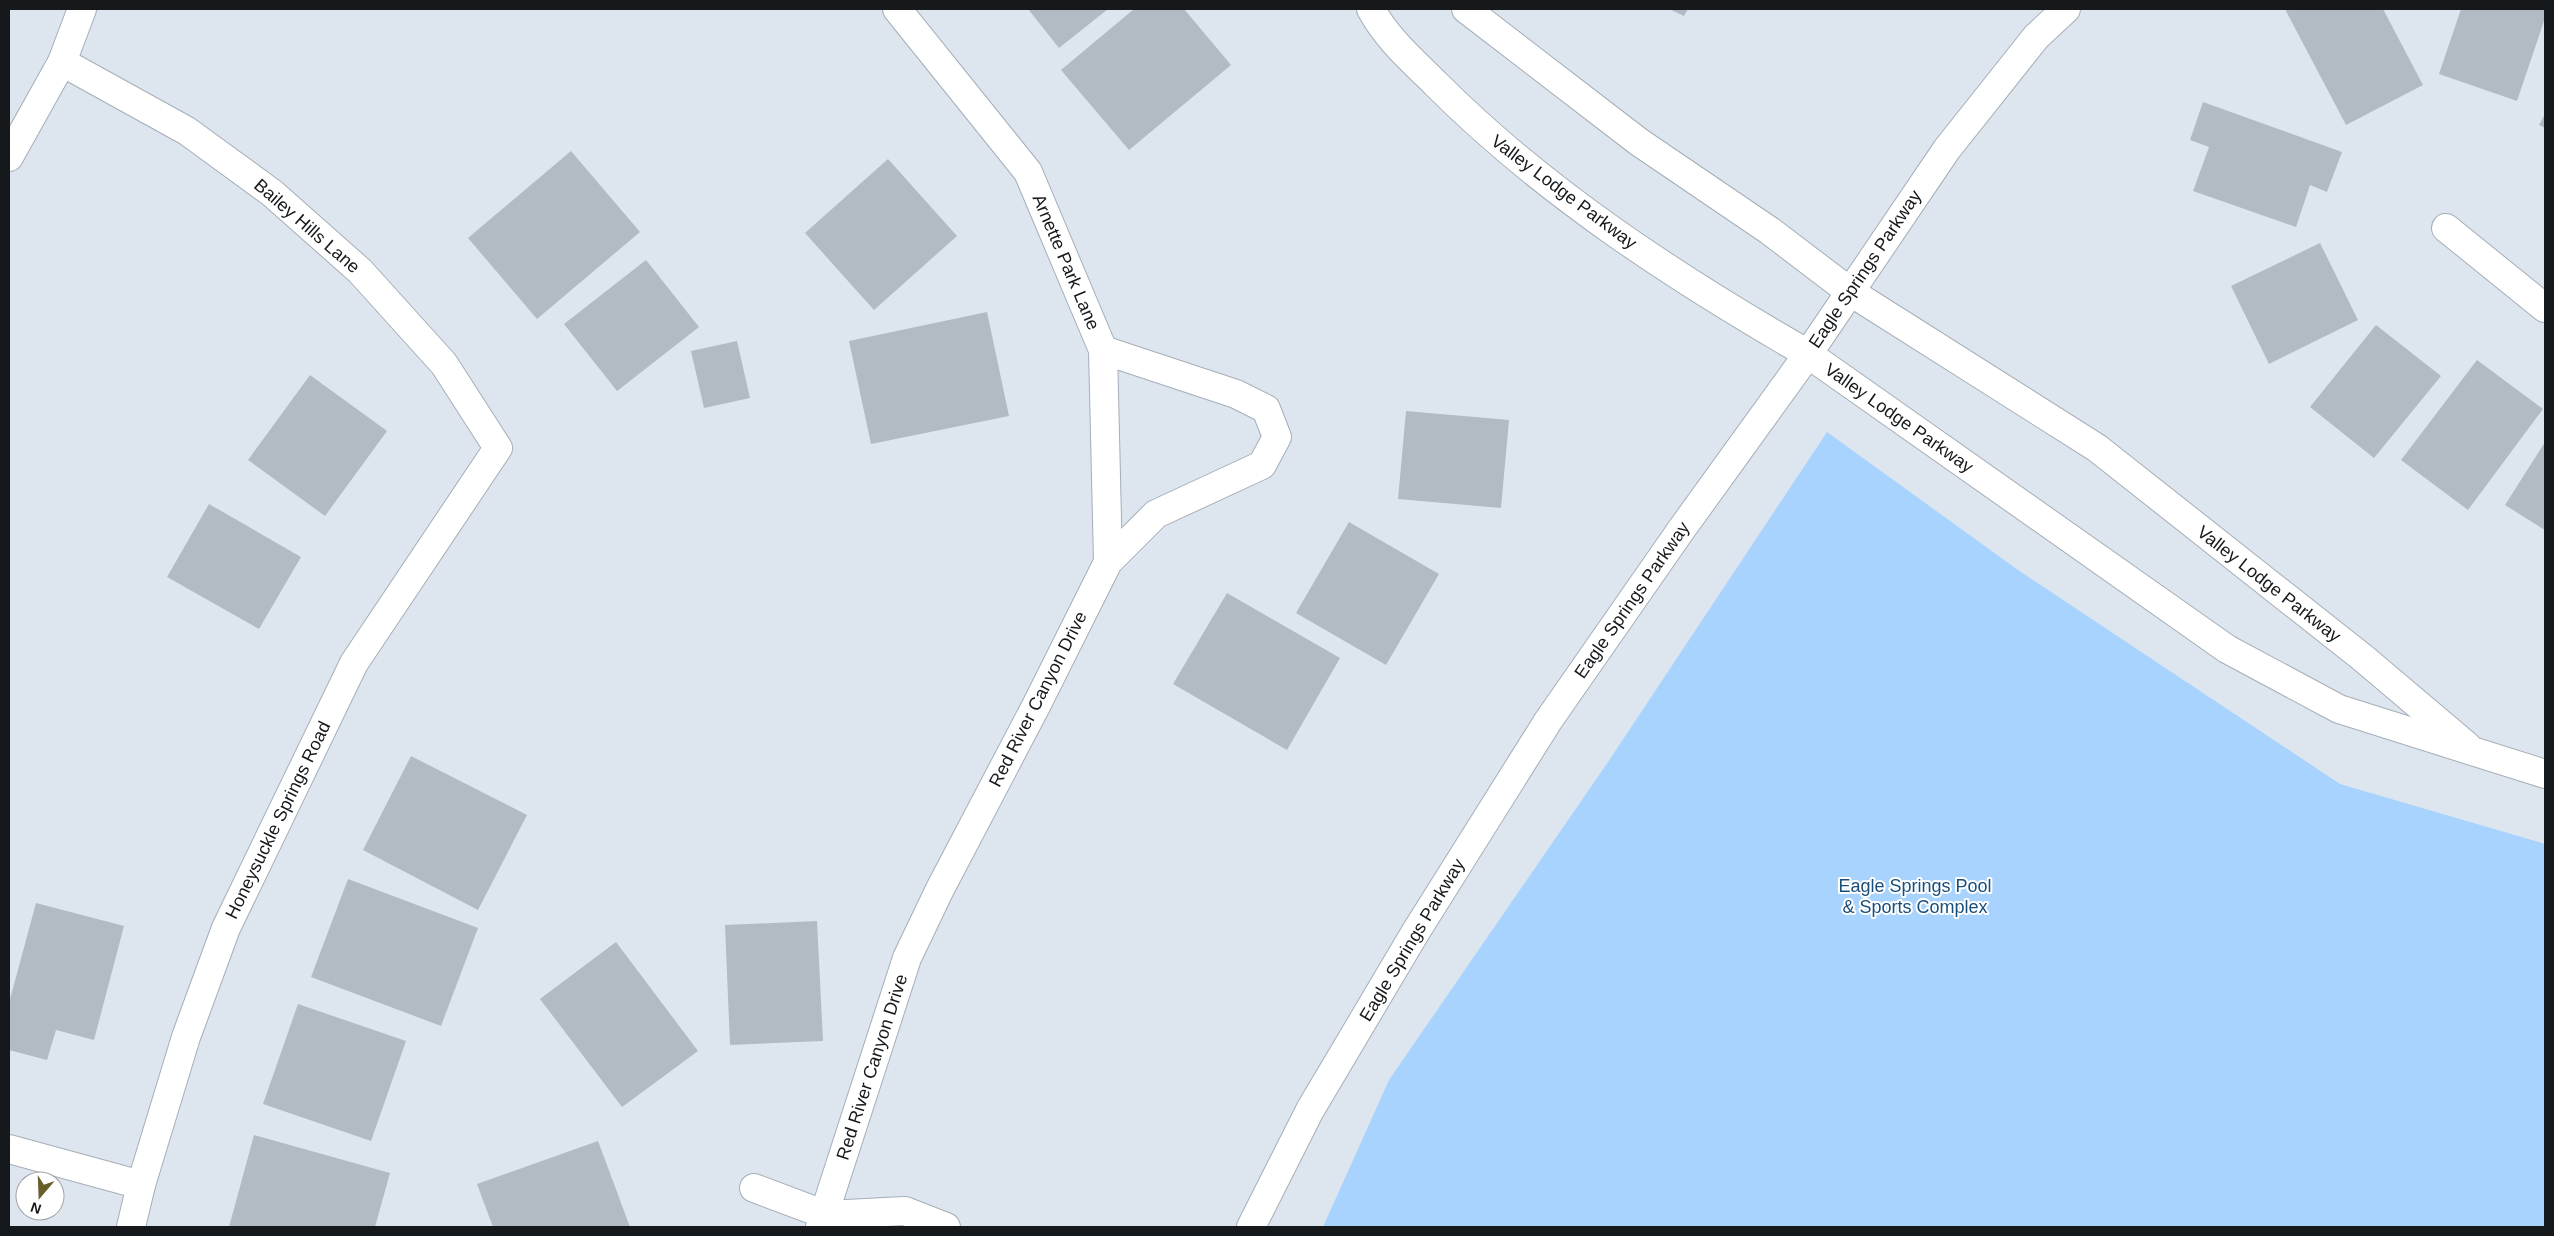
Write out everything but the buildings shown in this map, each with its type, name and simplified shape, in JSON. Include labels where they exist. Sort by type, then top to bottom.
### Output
[{"type":"street","points":[[9,157],[62,62],[82,9]]},
{"type":"street","name":"Arnette Park Lane","points":[[896,9],[1028,172],[1103,350],[1108,562]]},
{"type":"street","name":"Valley Lodge Parkway","points":[[1370,9],[1382,30],[1481,129],[1595,218],[1724,306],[1808,354],[2227,649],[2339,709],[2477,755],[2545,774]]},
{"type":"street","name":"Valley Lodge Parkway","points":[[1466,9],[1639,142],[1770,231],[1849,291],[2097,448],[2363,658],[2477,755]]},
{"type":"street","name":"Eagle Springs Parkway","points":[[1251,1227],[1310,1110],[1414,932],[1548,721],[1681,530],[1808,354],[1947,148],[2036,36],[2066,9]]},
{"type":"street","name":"Bailey Hills Lane","points":[[62,62],[187,131],[272,193],[360,270],[444,364],[498,448]]},
{"type":"street","points":[[2446,228],[2545,308]]},
{"type":"street","name":"Red River Canyon Drive","points":[[828,1223],[907,958],[940,889],[1037,704],[1108,562],[1156,514],[1262,464],[1277,437],[1266,408],[1236,394],[1172,375],[1103,350]]},
{"type":"street","name":"Honeysuckle Springs Road","points":[[131,1227],[141,1185],[186,1037],[223,937],[281,812],[354,663],[498,448]]},
{"type":"street","points":[[9,1149],[141,1185]]},
{"type":"street","points":[[754,1188],[828,1223],[905,1211],[946,1227]]},
{"type":"green space","name":"Eagle Springs Pool & Sports Complex","points":[[1827,432],[2018,570],[2340,784],[2545,844],[2545,1227],[1323,1227],[1389,1080],[1608,762]]}]
